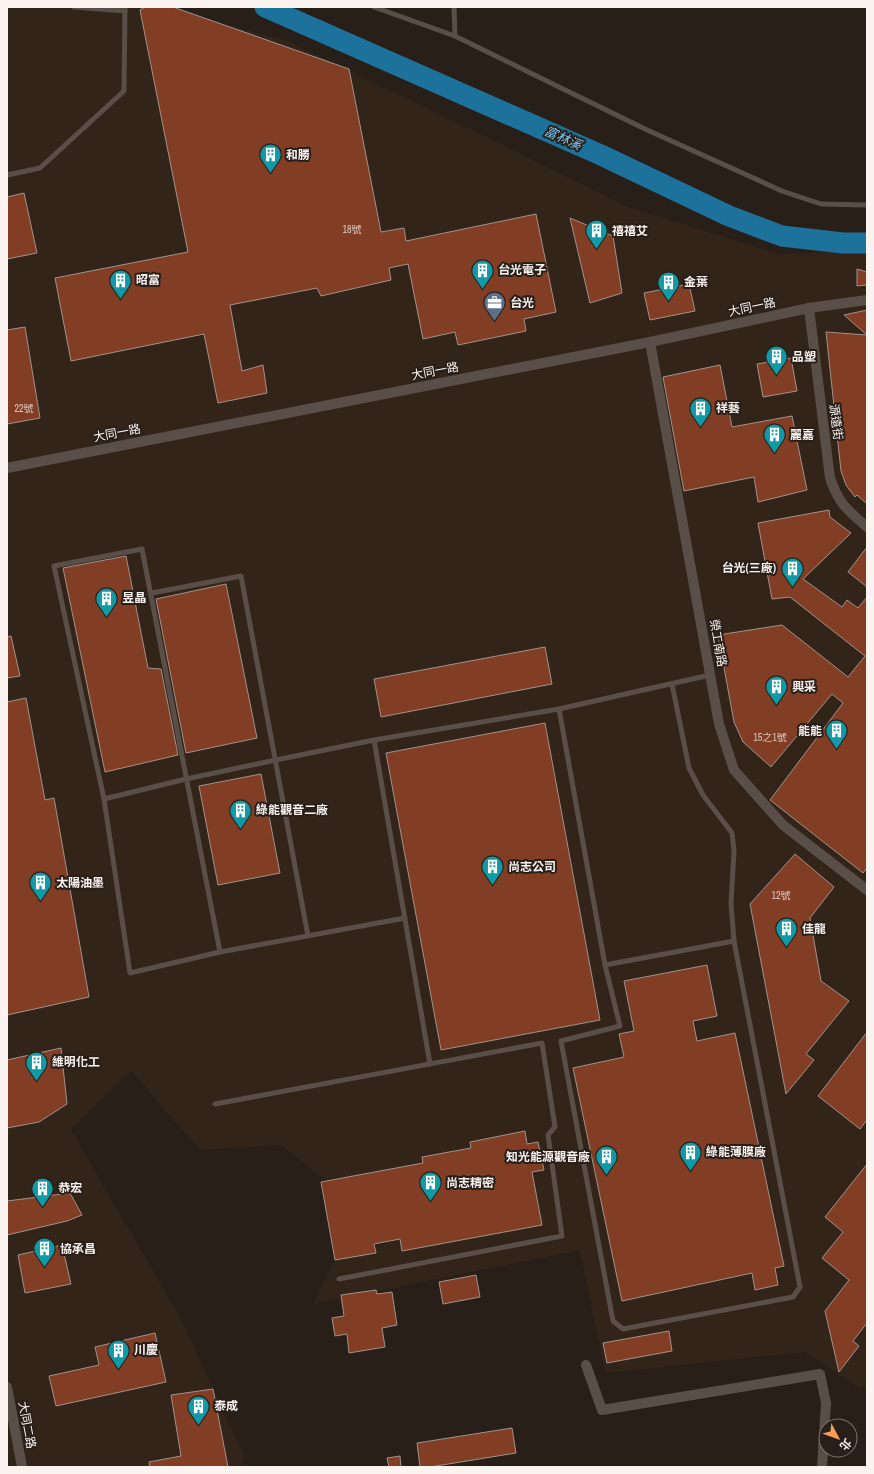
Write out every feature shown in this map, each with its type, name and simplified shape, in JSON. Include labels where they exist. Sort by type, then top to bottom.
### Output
[{"type":"street","name":"大同一路","points":[[7,468],[650,342],[809,308],[867,300]]},
{"type":"street","name":"源遠街","points":[[809,308],[830,478],[837,496],[848,511],[867,527]]},
{"type":"street","name":"榮工南路","points":[[650,342],[719,724],[734,770],[783,825],[867,890]]},
{"type":"street","points":[[586,1365],[602,1410],[820,1374],[826,1403],[822,1467]]},
{"type":"street","name":"大同二路","points":[[7,1387],[22,1467]]},
{"type":"lane","points":[[7,175],[40,168],[124,91],[125,9],[74,7]]},
{"type":"lane","points":[[374,7],[455,36],[645,129],[782,191],[821,204],[867,205]]},
{"type":"lane","points":[[454,7],[455,36]]},
{"type":"lane","points":[[220,952],[186,779],[152,593],[142,549],[54,566],[104,799],[130,973],[220,952],[405,918]]},
{"type":"lane","points":[[152,593],[241,576],[308,936]]},
{"type":"lane","points":[[104,799],[186,779],[276,760],[374,740],[559,708],[711,675]]},
{"type":"lane","points":[[559,708],[605,965],[620,1026],[561,1041],[613,1322],[623,1329],[793,1297],[800,1287],[734,941],[731,903],[734,851],[732,833],[703,795],[689,768],[672,684]]},
{"type":"lane","points":[[374,740],[430,1064]]},
{"type":"lane","points":[[605,965],[734,941]]},
{"type":"lane","points":[[214,1104],[542,1043],[556,1127],[548,1135],[562,1236],[340,1279]]},
{"type":"shaded area","points":[[7,7],[164,7],[290,42],[631,208],[778,254],[867,250],[867,1385],[859,1388],[805,1352],[605,1373],[580,1250],[313,1304],[335,1260],[400,1239],[281,1145],[200,1150],[131,1071],[71,1130],[181,1319],[244,1455],[240,1467],[7,1467]]},
{"type":"building","name":"和勝","points":[[145,7],[173,7],[349,69],[381,232],[404,228],[406,241],[536,214],[556,312],[524,319],[526,331],[458,345],[455,332],[423,339],[408,264],[389,268],[391,280],[321,296],[317,288],[230,305],[242,371],[263,365],[267,393],[218,403],[204,334],[71,361],[55,278],[188,252],[140,10]]},
{"type":"building","points":[[24,193],[37,253],[7,259],[7,197]]},
{"type":"building","name":"禧禧艾","points":[[570,218],[613,236],[622,293],[590,303]]},
{"type":"building","points":[[857,269],[867,272],[867,285],[857,286]]},
{"type":"building","name":"金葉","points":[[689,284],[695,311],[650,320],[644,293]]},
{"type":"building","points":[[867,310],[867,335],[844,315]]},
{"type":"building","points":[[25,327],[40,418],[7,424],[7,330]]},
{"type":"building","points":[[826,332],[867,335],[867,504],[857,495],[855,497],[846,485],[841,471]]},
{"type":"building","name":"品塑","points":[[791,358],[797,391],[763,397],[757,364]]},
{"type":"building","name":"祥藝","points":[[720,365],[732,427],[792,416],[807,490],[758,502],[754,477],[684,491],[663,377]]},
{"type":"building","points":[[829,510],[830,517],[851,533],[803,579],[842,607],[847,600],[858,608],[867,597],[867,868],[863,873],[770,800],[843,703],[832,694],[771,767],[743,742],[734,722],[718,635],[782,625],[848,677],[865,656],[790,597],[772,599],[758,523]]},
{"type":"building","points":[[867,547],[867,587],[848,572]]},
{"type":"building","name":"昱晶","points":[[126,556],[148,668],[161,669],[178,755],[105,772],[63,568]]},
{"type":"building","points":[[226,584],[257,738],[186,753],[156,599]]},
{"type":"building","points":[[11,636],[20,676],[7,678],[7,637]]},
{"type":"building","points":[[545,647],[552,684],[381,717],[374,679]]},
{"type":"building","name":"太陽油墨","points":[[26,698],[45,800],[54,798],[89,997],[7,1015],[7,702]]},
{"type":"building","name":"尚志公司","points":[[545,723],[600,1020],[441,1050],[386,753]]},
{"type":"building","name":"綠能觀音二廠","points":[[261,774],[280,873],[218,885],[199,786]]},
{"type":"building","name":"佳龍","points":[[795,854],[834,887],[810,918],[821,981],[849,1001],[806,1054],[814,1060],[786,1094],[750,904]]},
{"type":"building","name":"綠能薄膜廠","points":[[707,965],[717,1016],[693,1021],[697,1041],[735,1033],[784,1266],[775,1268],[778,1285],[755,1290],[752,1273],[622,1301],[573,1068],[624,1057],[619,1034],[634,1031],[624,981]]},
{"type":"building","points":[[867,1032],[867,1120],[860,1129],[818,1096]]},
{"type":"building","name":"維明化工","points":[[61,1048],[67,1104],[39,1122],[7,1128],[7,1060]]},
{"type":"building","name":"尚志精密","points":[[525,1131],[527,1144],[538,1142],[544,1170],[532,1172],[542,1225],[402,1251],[400,1239],[374,1244],[376,1253],[335,1260],[321,1182],[423,1163],[422,1157],[471,1148],[470,1142]]},
{"type":"building","points":[[867,1164],[867,1323],[853,1341],[859,1346],[839,1372],[825,1311],[849,1280],[822,1258],[843,1232],[825,1217]]},
{"type":"building","name":"恭宏","points":[[70,1193],[82,1215],[67,1221],[7,1235],[7,1201]]},
{"type":"building","name":"協承昌","points":[[62,1245],[71,1284],[25,1293],[18,1255]]},
{"type":"building","points":[[476,1275],[480,1297],[443,1304],[439,1282]]},
{"type":"building","points":[[376,1290],[377,1294],[392,1292],[397,1325],[382,1328],[385,1347],[349,1353],[347,1334],[335,1336],[332,1318],[344,1316],[341,1295]]},
{"type":"building","points":[[669,1331],[672,1351],[607,1363],[603,1343]]},
{"type":"building","name":"川慶","points":[[155,1333],[166,1382],[56,1406],[49,1376],[99,1365],[95,1347]]},
{"type":"building","name":"泰成","points":[[213,1389],[228,1467],[150,1467],[149,1462],[181,1456],[171,1395]]},
{"type":"building","points":[[512,1428],[516,1453],[430,1467],[420,1467],[417,1443]]},
{"type":"building","points":[[400,1456],[401,1467],[389,1467],[387,1458]]},
{"type":"waterway","name":"富林溪","points":[[265,7],[601,155],[729,216],[782,236],[843,243],[867,243]]},
{"type":"place","name":"和勝","points":[[271,174]]},
{"type":"place","name":"禧禧艾","points":[[596,250]]},
{"type":"place","name":"台光電子","points":[[482,290]]},
{"type":"place","name":"昭富","points":[[121,300]]},
{"type":"place","name":"金葉","points":[[669,302]]},
{"type":"place","name":"台光","points":[[495,322]]},
{"type":"place","name":"品塑","points":[[777,376]]},
{"type":"place","name":"祥藝","points":[[701,428]]},
{"type":"place","name":"麗嘉","points":[[775,454]]},
{"type":"place","name":"台光(三廠)","points":[[792,588]]},
{"type":"place","name":"昱晶","points":[[106,618]]},
{"type":"place","name":"興采","points":[[776,706]]},
{"type":"place","name":"能能","points":[[837,750]]},
{"type":"place","name":"綠能觀音二廠","points":[[240,830]]},
{"type":"place","name":"尚志公司","points":[[493,886]]},
{"type":"place","name":"太陽油墨","points":[[40,902]]},
{"type":"place","name":"佳龍","points":[[787,948]]},
{"type":"place","name":"維明化工","points":[[36,1082]]},
{"type":"place","name":"綠能薄膜廠","points":[[690,1172]]},
{"type":"place","name":"知光能源觀音廠","points":[[606,1176]]},
{"type":"place","name":"尚志精密","points":[[431,1202]]},
{"type":"place","name":"恭宏","points":[[43,1208]]},
{"type":"place","name":"協承昌","points":[[44,1268]]},
{"type":"place","name":"川慶","points":[[119,1370]]},
{"type":"place","name":"泰成","points":[[198,1426]]}]
